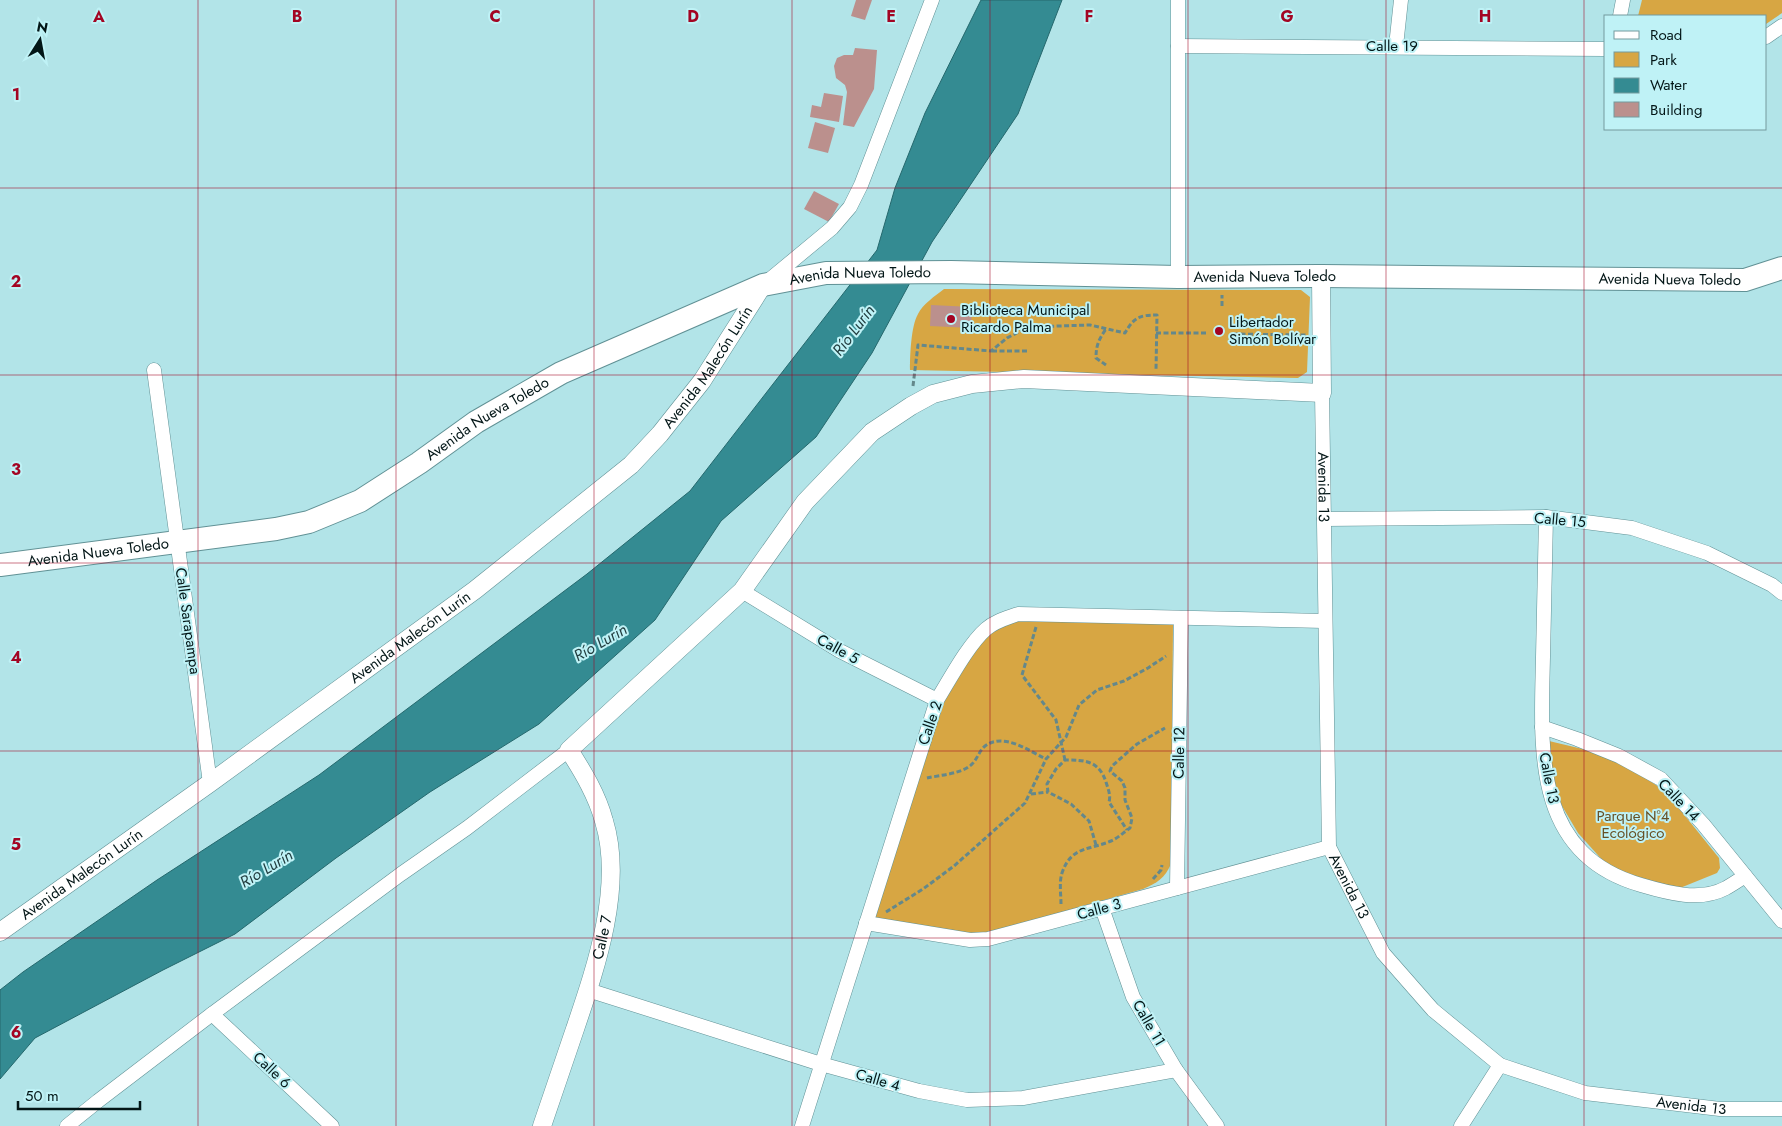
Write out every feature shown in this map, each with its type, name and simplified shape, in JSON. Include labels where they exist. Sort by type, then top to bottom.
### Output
[{"type":"main road","name":"Avenida Nueva Toledo","points":[[0,565],[276,529],[300,524],[360,501],[419,463],[476,422],[561,373],[763,285],[826,273],[951,272],[1178,276],[1745,280],[1782,268]]},
{"type":"street","points":[[763,285],[832,228],[850,207],[861,186],[932,0]]},
{"type":"street","points":[[1178,0],[1178,276]]},
{"type":"street","points":[[1396,46],[1401,0]]},
{"type":"street","points":[[1620,15],[1623,0]]},
{"type":"street","points":[[1767,36],[1782,26]]},
{"type":"street","name":"Calle 19","points":[[1178,46],[1396,46],[1604,49]]},
{"type":"street","name":"Avenida 13","points":[[1321,276],[1328,847],[1383,953],[1433,1010],[1500,1065],[1584,1093],[1720,1109],[1782,1109]]},
{"type":"street","name":"Avenida Malecón Lurín","points":[[0,932],[210,783],[475,590],[632,466],[702,381],[763,285]]},
{"type":"street","name":"Calle Sarapampa","points":[[154,370],[210,783]]},
{"type":"street","points":[[67,1126],[98,1100],[212,1014],[401,874],[467,828],[569,750],[742,591],[805,502],[872,432],[911,406],[933,394],[972,384],[1024,379],[1155,377],[1322,393]]},
{"type":"street","name":"Calle 15","points":[[1324,519],[1546,517],[1632,528],[1707,553],[1772,585],[1782,593]]},
{"type":"street","name":"Calle 13","points":[[1546,517],[1542,727],[1545,771],[1562,826],[1571,840],[1587,858],[1608,873],[1630,882],[1679,895],[1705,894],[1725,889],[1745,876]]},
{"type":"street","name":"Calle 5","points":[[742,591],[840,651],[937,700]]},
{"type":"street","name":"Calle 2","points":[[802,1126],[937,700],[970,650],[986,630],[996,623],[1018,614],[1324,621]]},
{"type":"street","name":"Calle 12","points":[[1177,888],[1181,618]]},
{"type":"street","name":"Calle 14","points":[[1542,727],[1619,756],[1661,779],[1703,824],[1782,920]]},
{"type":"street","name":"Calle 7","points":[[542,1126],[588,990],[603,937],[609,906],[610,854],[604,822],[591,786],[569,750]]},
{"type":"street","name":"Calle 3","points":[[866,923],[970,940],[988,939],[1328,847]]},
{"type":"street","name":"Calle 11","points":[[1102,908],[1133,997],[1176,1070],[1218,1126]]},
{"type":"street","name":"Calle 4","points":[[588,990],[821,1064],[919,1092],[967,1100],[1023,1098],[1176,1070]]},
{"type":"street","name":"Calle 6","points":[[212,1014],[332,1126]]},
{"type":"street","points":[[1461,1126],[1500,1065]]},
{"type":"path","points":[[992,350],[1007,338],[1028,327],[1090,326],[1125,333],[1134,320],[1142,315],[1157,315],[1155,377]]},
{"type":"path","points":[[1106,329],[1098,339],[1096,358],[1102,364],[1110,366]]},
{"type":"path","points":[[1156,332],[1206,333]]},
{"type":"path","points":[[1233,334],[1322,336]]},
{"type":"path","points":[[911,406],[918,345],[1027,351]]},
{"type":"path","points":[[1147,368],[1155,377]]},
{"type":"path","points":[[1039,615],[1022,675],[1056,720],[1066,760]]},
{"type":"path","points":[[866,923],[915,894],[954,866],[1025,803],[1031,794],[1046,759],[1066,737],[1079,706],[1097,690],[1124,680],[1148,668],[1168,654],[1168,663]]},
{"type":"path","points":[[1110,771],[1112,766],[1125,753],[1167,727],[1167,737]]},
{"type":"path","points":[[927,769],[924,778],[954,772],[970,766],[984,747],[994,741],[1003,740],[1046,759]]},
{"type":"path","points":[[1048,792],[1047,784],[1056,769],[1066,760],[1089,762],[1101,771],[1110,797],[1109,802],[1126,830]]},
{"type":"path","points":[[1062,907],[1062,875],[1068,862],[1076,853],[1086,847],[1112,840],[1130,828],[1132,818],[1125,800],[1125,788],[1122,781],[1110,771],[1101,771]]},
{"type":"path","points":[[1031,794],[1048,792],[1071,804],[1089,821],[1096,845]]},
{"type":"path","points":[[1152,880],[1160,870],[1164,858]]},
{"type":"green space","points":[[1642,0],[1782,0],[1782,13],[1767,23],[1767,15],[1638,15]]},
{"type":"green space","points":[[944,289],[1301,290],[1310,297],[1307,372],[1298,378],[910,370],[911,341],[918,314],[930,300]]},
{"type":"green space","points":[[1016,620],[1173,624],[1171,864],[1160,879],[1143,889],[988,933],[975,934],[871,920],[945,700],[979,644],[990,633]]},
{"type":"green space","name":"Parque N°4 Ecológico","points":[[1549,741],[1591,751],[1635,771],[1665,791],[1719,858],[1720,868],[1717,873],[1680,888],[1637,880],[1605,863],[1578,833],[1559,801],[1550,770]]},
{"type":"water","name":"Río Lurín","points":[[981,0],[1062,0],[1018,114],[932,242],[872,353],[816,437],[721,521],[655,620],[539,724],[430,792],[336,858],[235,934],[35,1038],[0,1079],[0,990],[23,972],[157,880],[319,775],[587,574],[690,491],[877,250],[895,188],[925,113]]},
{"type":"building","points":[[856,0],[872,0],[865,20],[851,16]]},
{"type":"building","points":[[855,48],[877,50],[874,89],[854,127],[843,125],[847,92],[845,85],[836,78],[834,66],[837,58],[844,55],[853,55]]},
{"type":"building","points":[[824,93],[843,96],[839,122],[810,117],[812,105],[821,107]]},
{"type":"building","points":[[815,122],[835,128],[828,153],[808,148]]},
{"type":"building","points":[[814,191],[839,204],[829,222],[804,209]]},
{"type":"building","points":[[931,305],[972,307],[971,328],[930,326]]},
{"type":"place","name":"Biblioteca Municipal Ricardo Palma","points":[[951,319]]},
{"type":"place","name":"Libertador Simón Bolívar","points":[[1219,331]]}]
